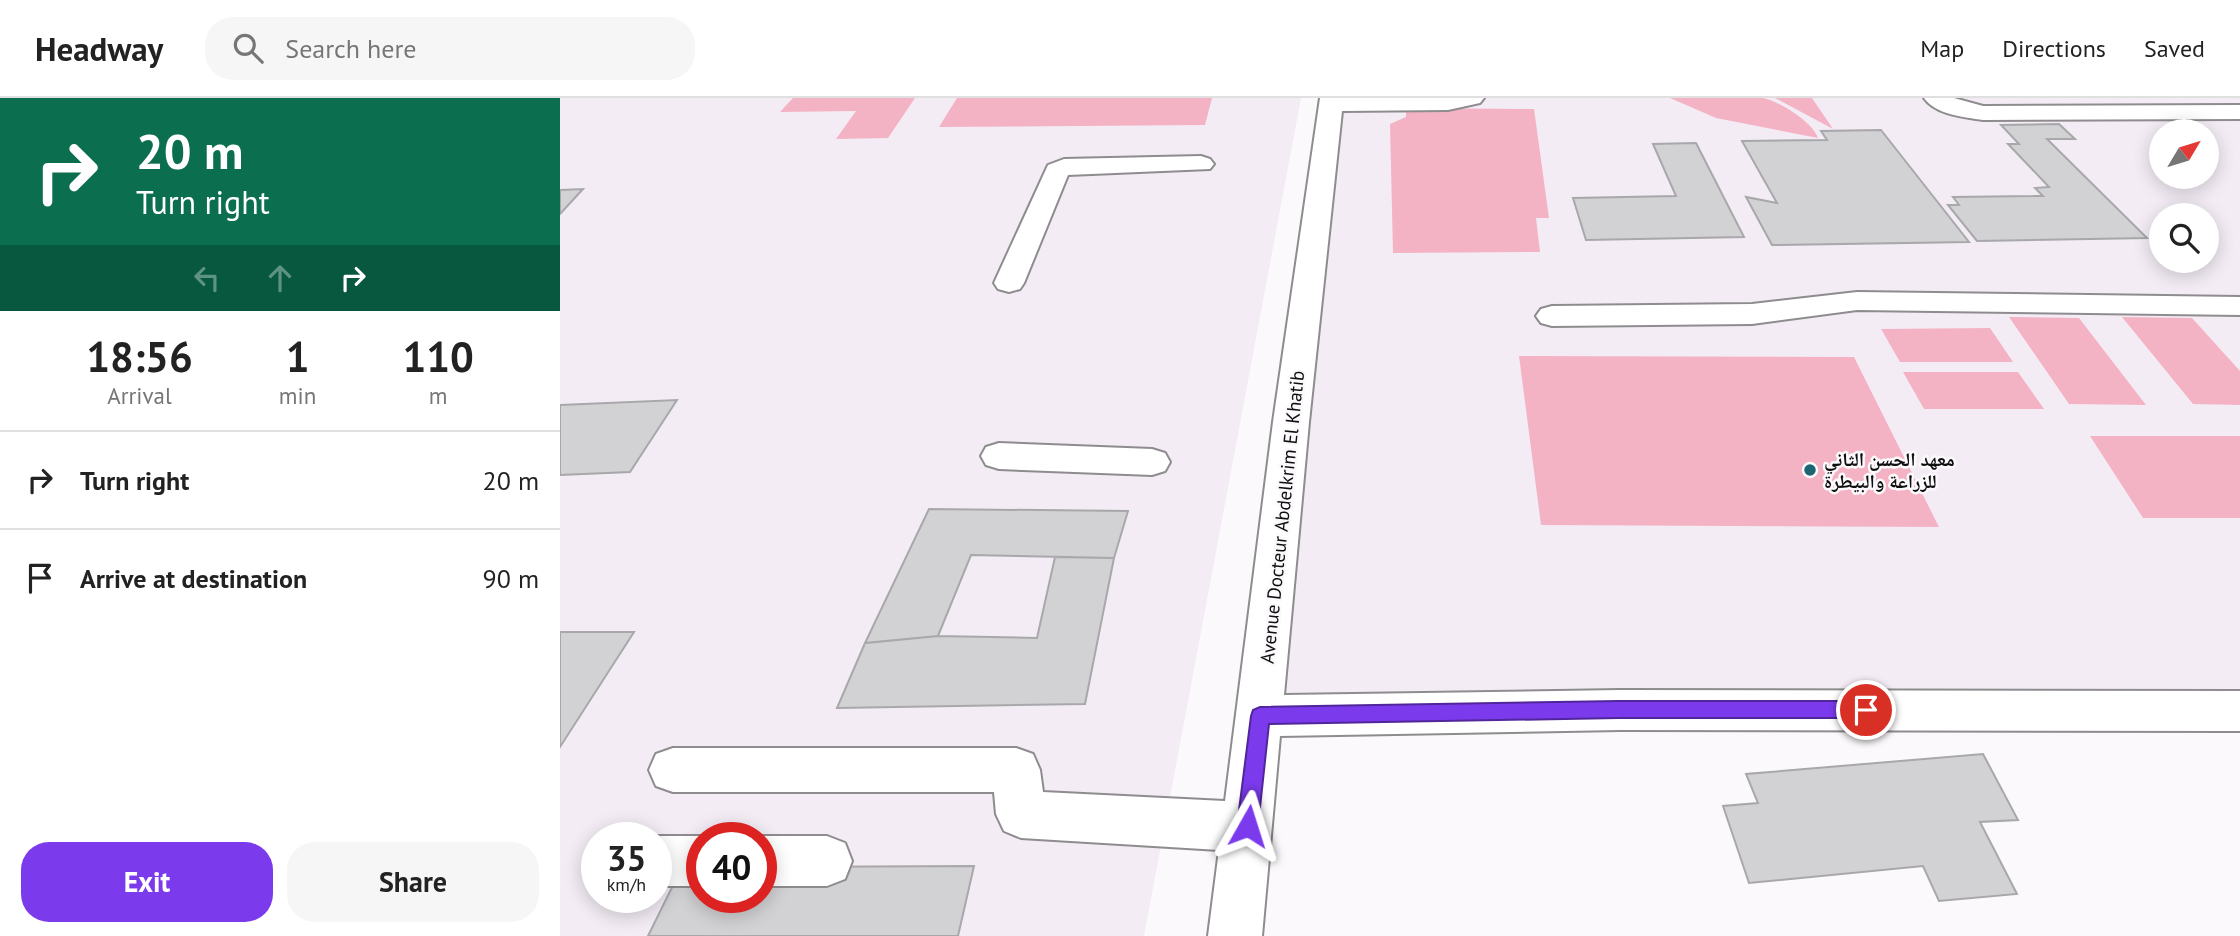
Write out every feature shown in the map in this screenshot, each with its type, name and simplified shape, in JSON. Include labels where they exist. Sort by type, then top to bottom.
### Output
[{"type":"street","points":[[1332,101],[1448,103],[1472,98]]},
{"type":"street","points":[[1936,98],[1958,109],[1983,113],[2240,112]]},
{"type":"street","name":"Avenue Docteur Abdelkrim El Khatib","points":[[1235,936],[1291,422],[1332,101]]},
{"type":"street","points":[[1009,283],[1057,170],[1064,167],[1202,164]]},
{"type":"street","points":[[1552,316],[1752,314],[1857,301],[2240,306]]},
{"type":"street","points":[[999,456],[1152,462]]},
{"type":"street","points":[[1260,716],[1619,710],[2240,710]]},
{"type":"street","points":[[673,770],[1016,770],[1021,814],[1189,825],[1248,826]]},
{"type":"street","points":[[777,861],[827,861]]},
{"type":"shaded area","points":[[560,98],[1301,98],[1144,936],[560,936]]},
{"type":"shaded area","points":[[793,98],[915,98],[888,138],[836,139],[856,111],[780,112]]},
{"type":"shaded area","points":[[957,98],[1212,98],[1205,125],[939,127]]},
{"type":"shaded area","name":"معهد الحسن الثاني للزراعة والبيطرة","points":[[1340,98],[2240,98],[2240,692],[1260,716]]},
{"type":"shaded area","points":[[1670,98],[1763,98],[1795,113],[1810,125],[1818,138],[1716,118]]},
{"type":"shaded area","points":[[1775,98],[1812,98],[1833,129]]},
{"type":"shaded area","points":[[1406,108],[1534,109],[1549,218],[1536,218],[1540,252],[1393,253],[1390,124],[1406,117]]},
{"type":"shaded area","points":[[2009,317],[2079,318],[2146,405],[2069,404]]},
{"type":"shaded area","points":[[2122,317],[2192,318],[2240,371],[2240,405],[2193,404]]},
{"type":"shaded area","points":[[1990,328],[2013,362],[1900,362],[1881,329]]},
{"type":"shaded area","points":[[1519,356],[1854,357],[1939,527],[1541,525]]},
{"type":"shaded area","points":[[1903,372],[2018,372],[2044,409],[1924,409]]},
{"type":"shaded area","points":[[2090,436],[2240,436],[2240,518],[2143,518]]},
{"type":"building","points":[[2059,124],[2075,139],[2047,139],[2147,238],[1977,241],[1948,205],[1959,205],[1953,197],[2043,196],[2035,188],[2049,187],[2008,144],[2019,144],[2001,125]]},
{"type":"building","points":[[1881,130],[1969,242],[1772,245],[1746,197],[1777,203],[1742,141],[1827,140],[1821,131]]},
{"type":"building","points":[[1696,143],[1744,237],[1586,240],[1573,198],[1676,196],[1653,144]]},
{"type":"building","points":[[583,189],[560,214],[560,190]]},
{"type":"building","points":[[677,400],[630,472],[560,475],[560,405]]},
{"type":"building","points":[[929,509],[1128,511],[1114,558],[971,555],[938,636],[865,643]]},
{"type":"building","points":[[1055,557],[1114,558],[1085,704],[837,708],[865,643],[938,636],[1037,638]]},
{"type":"building","points":[[560,632],[634,632],[560,747]]},
{"type":"building","points":[[1983,754],[2018,820],[1980,822],[2017,894],[1939,901],[1923,866],[1749,883],[1723,806],[1758,803],[1746,774]]},
{"type":"building","points":[[974,866],[958,936],[648,936],[659,913],[672,913],[672,887],[682,867],[686,867],[686,913],[777,913],[777,867]]},
{"type":"place","name":"معهد الحسن الثاني للزراعة والبيطرة","points":[[1810,470]]},
{"type":"route","points":[[1248,826],[1260,716],[1619,710],[1866,710]]}]
